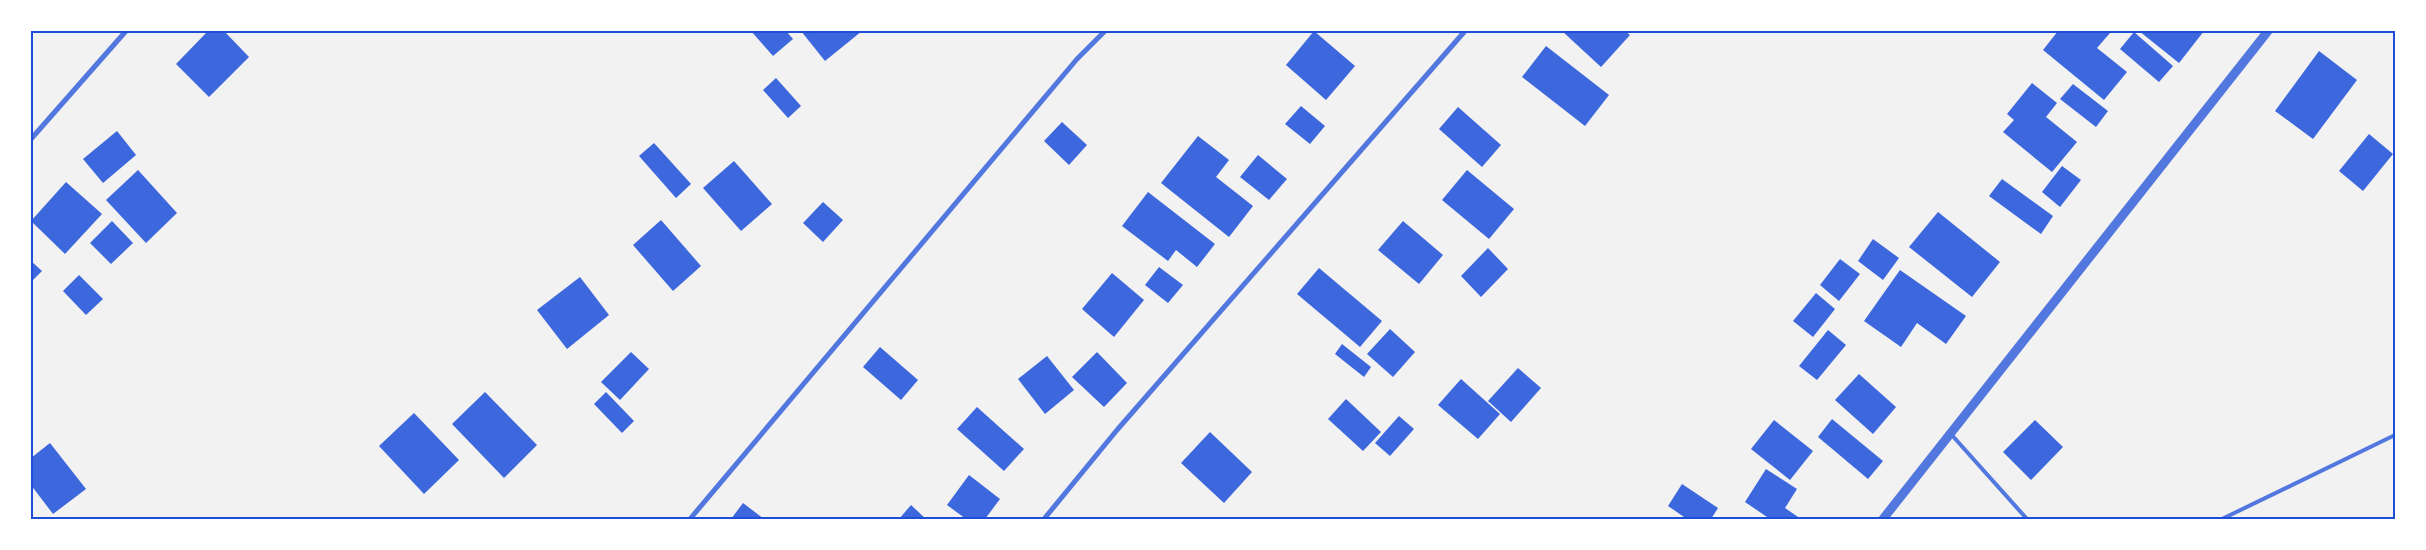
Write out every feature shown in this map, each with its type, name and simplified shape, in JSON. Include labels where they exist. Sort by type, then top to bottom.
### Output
[{"type":"street","points":[[31,139],[126,31]]},
{"type":"street","points":[[690,519],[1064,74],[1104,31]]},
{"type":"street","points":[[1044,519],[1117,430],[1465,31]]},
{"type":"street","points":[[1883,519],[2268,31]]},
{"type":"lane","points":[[1950,432],[2027,519]]},
{"type":"lane","points":[[2222,519],[2395,435]]},
{"type":"building","points":[[208,31],[224,31],[249,57],[209,97],[176,64]]},
{"type":"building","points":[[751,31],[786,31],[793,39],[773,56]]},
{"type":"building","points":[[801,31],[862,31],[825,61]]},
{"type":"building","points":[[1314,31],[1355,66],[1326,100],[1286,65]]},
{"type":"building","points":[[1562,31],[1625,31],[1630,35],[1601,67]]},
{"type":"building","points":[[2058,31],[2110,33],[2097,48],[2127,72],[2104,100],[2043,50]]},
{"type":"building","points":[[2139,31],[2204,31],[2179,63]]},
{"type":"building","points":[[2134,32],[2173,66],[2159,82],[2120,49]]},
{"type":"building","points":[[1546,46],[1609,95],[1585,126],[1522,77]]},
{"type":"building","points":[[2319,51],[2357,80],[2313,139],[2275,111]]},
{"type":"building","points":[[776,78],[801,106],[788,118],[763,90]]},
{"type":"building","points":[[2032,83],[2057,103],[2046,117],[2077,142],[2052,172],[2003,132],[2014,120],[2007,114]]},
{"type":"building","points":[[2073,84],[2108,111],[2096,127],[2060,99]]},
{"type":"building","points":[[1301,106],[1325,126],[1310,144],[1285,124]]},
{"type":"building","points":[[1458,107],[1501,145],[1482,167],[1439,129]]},
{"type":"building","points":[[1062,122],[1087,145],[1069,165],[1044,141]]},
{"type":"building","points":[[117,131],[136,155],[103,183],[83,159]]},
{"type":"building","points":[[2369,134],[2393,154],[2363,191],[2339,171]]},
{"type":"building","points":[[1198,136],[1229,160],[1216,177],[1253,206],[1229,237],[1161,183]]},
{"type":"building","points":[[654,143],[691,184],[676,198],[639,156]]},
{"type":"building","points":[[1258,155],[1287,179],[1269,200],[1240,177]]},
{"type":"building","points":[[734,161],[772,204],[741,231],[703,188]]},
{"type":"building","points":[[2062,166],[2081,180],[2060,207],[2042,192]]},
{"type":"building","points":[[138,170],[177,213],[146,243],[106,200]]},
{"type":"building","points":[[1467,170],[1514,209],[1489,239],[1442,200]]},
{"type":"building","points":[[2002,179],[2053,216],[2041,234],[1989,196]]},
{"type":"building","points":[[66,182],[102,214],[65,254],[31,221]]},
{"type":"building","points":[[1148,192],[1215,244],[1197,267],[1176,250],[1168,261],[1122,226]]},
{"type":"building","points":[[823,202],[843,220],[823,242],[803,223]]},
{"type":"building","points":[[1938,212],[2000,262],[1972,297],[1909,247]]},
{"type":"building","points":[[661,220],[701,266],[673,291],[633,245]]},
{"type":"building","points":[[112,221],[133,243],[111,264],[90,243]]},
{"type":"building","points":[[1403,221],[1443,255],[1419,284],[1378,250]]},
{"type":"building","points":[[1873,239],[1899,258],[1883,280],[1858,261]]},
{"type":"building","points":[[1488,248],[1508,269],[1481,297],[1461,276]]},
{"type":"building","points":[[1840,259],[1860,274],[1839,301],[1820,285]]},
{"type":"building","points":[[31,261],[42,271],[31,282]]},
{"type":"building","points":[[1159,267],[1183,285],[1168,303],[1145,285]]},
{"type":"building","points":[[1319,268],[1382,321],[1360,347],[1297,294]]},
{"type":"building","points":[[1900,270],[1966,316],[1946,344],[1917,323],[1901,347],[1864,321]]},
{"type":"building","points":[[1112,273],[1144,300],[1114,337],[1082,309]]},
{"type":"building","points":[[79,275],[103,299],[86,315],[63,291]]},
{"type":"building","points":[[580,277],[609,315],[567,349],[537,310]]},
{"type":"building","points":[[1816,293],[1835,309],[1813,337],[1793,321]]},
{"type":"building","points":[[1390,329],[1415,352],[1393,377],[1367,354]]},
{"type":"building","points":[[1828,330],[1846,345],[1817,380],[1799,366]]},
{"type":"building","points":[[1342,344],[1371,367],[1364,377],[1335,354]]},
{"type":"building","points":[[880,347],[918,380],[901,400],[863,367]]},
{"type":"building","points":[[631,352],[649,369],[620,400],[601,382]]},
{"type":"building","points":[[1097,352],[1127,383],[1104,407],[1072,377]]},
{"type":"building","points":[[1047,356],[1074,390],[1045,414],[1018,379]]},
{"type":"building","points":[[1518,368],[1541,388],[1511,422],[1488,401]]},
{"type":"building","points":[[1859,374],[1896,407],[1873,434],[1835,400]]},
{"type":"building","points":[[1461,379],[1500,414],[1478,439],[1438,405]]},
{"type":"building","points":[[485,392],[537,445],[504,478],[452,424]]},
{"type":"building","points":[[606,392],[634,421],[622,433],[594,404]]},
{"type":"building","points":[[1346,399],[1381,432],[1363,451],[1328,419]]},
{"type":"building","points":[[977,407],[1024,449],[1004,471],[957,429]]},
{"type":"building","points":[[414,413],[459,460],[424,494],[379,446]]},
{"type":"building","points":[[1399,416],[1414,429],[1390,456],[1375,443]]},
{"type":"building","points":[[1832,419],[1883,461],[1868,479],[1818,437]]},
{"type":"building","points":[[1774,420],[1813,451],[1790,480],[1751,449]]},
{"type":"building","points":[[2035,420],[2063,447],[2031,480],[2003,452]]},
{"type":"building","points":[[1210,432],[1252,472],[1224,503],[1181,463]]},
{"type":"building","points":[[50,443],[86,489],[53,514],[31,485],[31,458]]},
{"type":"building","points":[[1766,469],[1797,489],[1785,508],[1801,519],[1770,519],[1745,502]]},
{"type":"building","points":[[969,475],[1000,499],[985,519],[966,519],[947,505]]},
{"type":"building","points":[[1682,484],[1718,508],[1711,519],[1687,519],[1668,506]]},
{"type":"building","points":[[743,503],[764,519],[731,519]]},
{"type":"building","points":[[911,505],[926,519],[899,519]]}]
